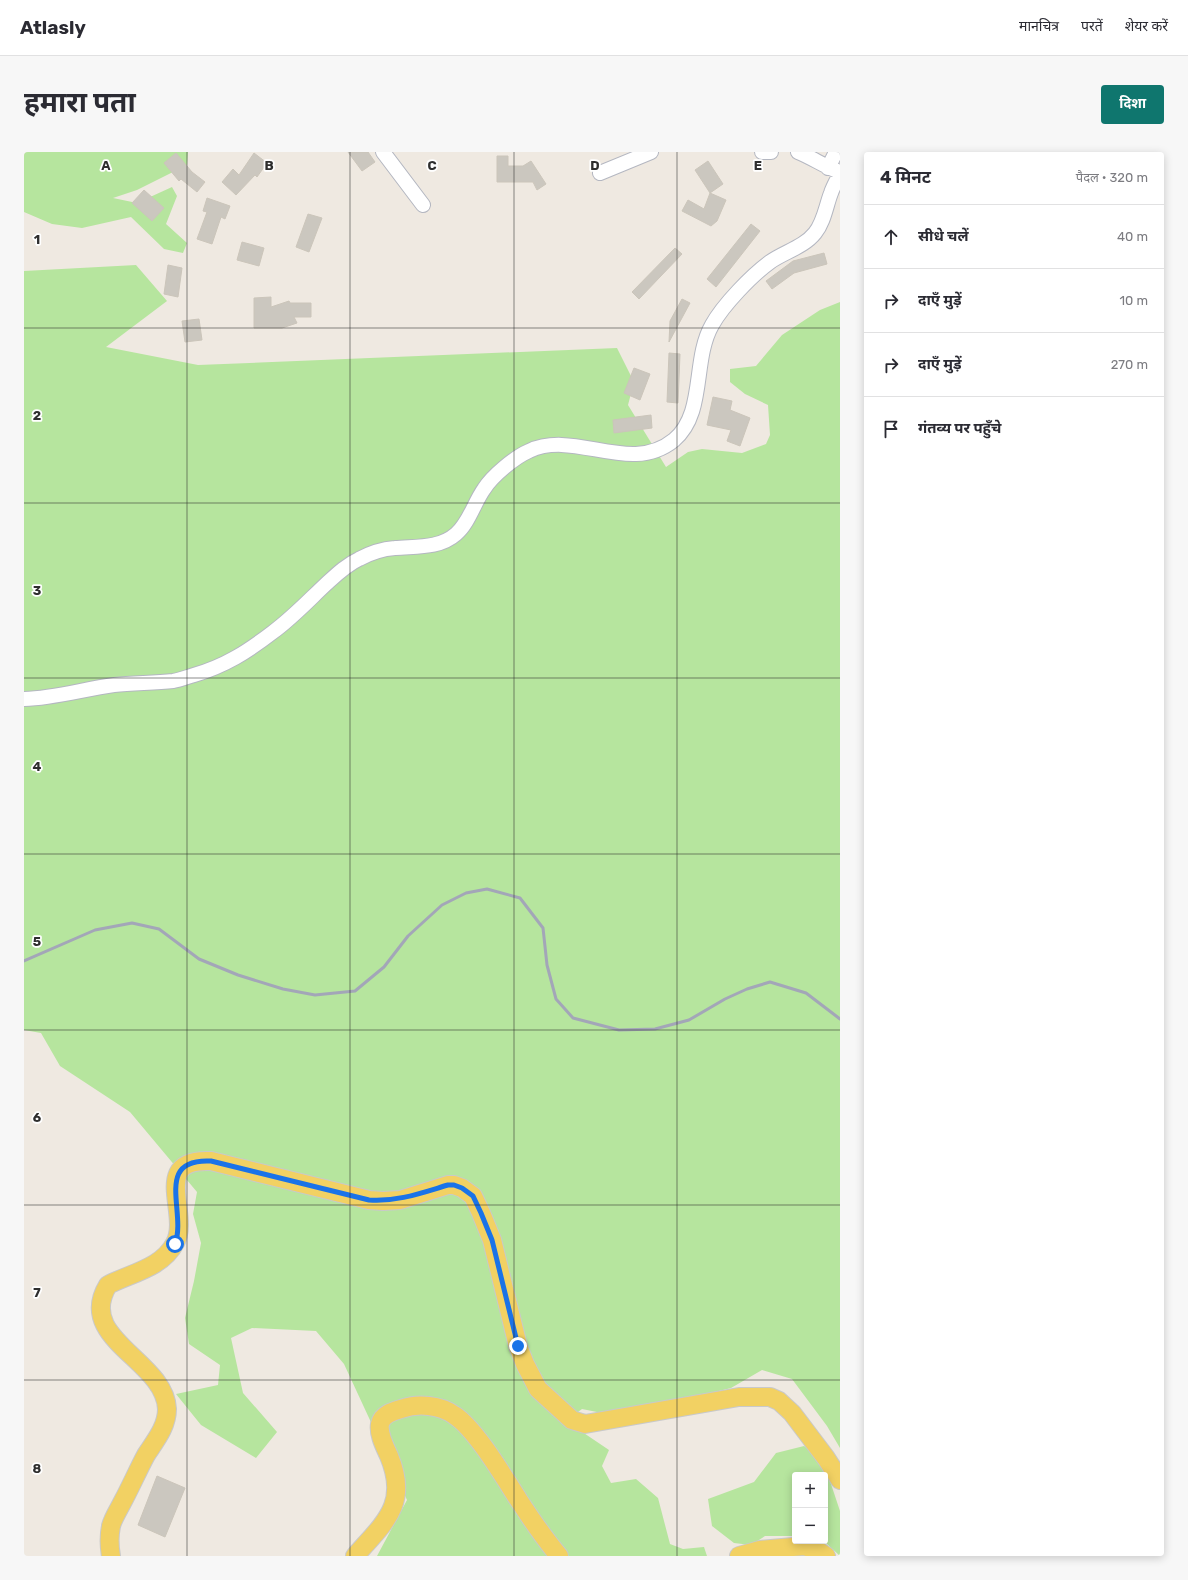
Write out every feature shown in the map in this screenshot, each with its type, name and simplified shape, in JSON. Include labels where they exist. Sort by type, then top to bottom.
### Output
[{"type":"main road","points":[[111,1556],[109,1540],[112,1524],[146,1457],[165,1424],[167,1408],[163,1395],[155,1380],[107,1330],[100,1311],[101,1300],[108,1285],[154,1266],[175,1244],[178,1237],[177,1175],[181,1168],[187,1164],[202,1161],[211,1161],[369,1200],[400,1200],[448,1185],[454,1185],[462,1188],[473,1196],[492,1240],[518,1346],[525,1364],[538,1389],[572,1420],[585,1424],[740,1397],[770,1397],[779,1402],[792,1413],[826,1458],[840,1480]]},
{"type":"main road","points":[[355,1556],[380,1527],[395,1502],[397,1480],[381,1434],[380,1424],[383,1418],[392,1412],[408,1407],[430,1406],[442,1408],[455,1415],[470,1429],[487,1452],[534,1524],[559,1556]]},
{"type":"main road","points":[[739,1556],[760,1550],[804,1546],[817,1550],[826,1556]]},
{"type":"street","points":[[383,152],[423,205]]},
{"type":"street","points":[[600,173],[651,152]]},
{"type":"street","points":[[762,152],[771,152]]},
{"type":"street","points":[[798,152],[817,160],[836,172]]},
{"type":"street","points":[[24,699],[53,697],[113,685],[176,681],[222,665],[253,648],[284,624],[343,568],[358,559],[374,552],[392,548],[428,546],[445,542],[454,536],[458,533],[467,519],[485,487],[513,460],[529,451],[545,445],[561,445],[630,455],[646,454],[661,448],[674,440],[686,426],[693,408],[701,353],[706,336],[713,323],[727,304],[770,262],[809,239],[816,231],[831,192],[836,172],[836,152]]},
{"type":"green space","points":[[24,152],[188,152],[187,165],[137,190],[113,198],[137,203],[172,187],[177,196],[166,224],[187,243],[183,253],[164,249],[131,217],[82,228],[52,224],[24,212]]},
{"type":"green space","points":[[136,265],[167,301],[106,347],[198,365],[617,348],[634,382],[628,405],[666,467],[688,452],[702,449],[742,453],[766,444],[770,435],[768,405],[745,394],[730,382],[730,369],[756,366],[782,335],[820,310],[840,302],[840,1448],[827,1426],[792,1379],[762,1370],[731,1388],[650,1408],[602,1413],[582,1409],[566,1421],[609,1450],[602,1466],[611,1483],[636,1479],[658,1498],[670,1544],[683,1549],[704,1547],[707,1556],[377,1556],[407,1500],[344,1364],[316,1331],[252,1328],[231,1338],[243,1393],[277,1432],[256,1458],[201,1425],[176,1394],[218,1385],[220,1365],[189,1344],[185,1318],[201,1243],[193,1214],[197,1192],[130,1112],[60,1066],[41,1033],[24,1030],[24,271]]},
{"type":"green space","points":[[804,1446],[823,1460],[827,1472],[792,1472],[792,1536],[765,1536],[751,1545],[734,1543],[712,1526],[708,1499],[754,1482],[776,1453]]},
{"type":"green space","points":[[828,1475],[840,1511],[840,1556],[827,1544]]},
{"type":"building","points":[[348,152],[368,152],[375,162],[362,171]]},
{"type":"building","points":[[176,153],[192,172],[205,182],[197,192],[181,179],[179,181],[164,163]]},
{"type":"building","points":[[254,153],[267,163],[257,177],[255,175],[236,195],[222,182],[233,169],[239,175]]},
{"type":"building","points":[[497,156],[508,156],[508,166],[523,166],[531,161],[546,184],[537,190],[533,182],[497,182]]},
{"type":"building","points":[[708,161],[723,184],[710,193],[695,170]]},
{"type":"building","points":[[144,190],[164,208],[152,221],[132,203]]},
{"type":"building","points":[[710,193],[726,200],[717,221],[711,226],[682,211],[688,200],[704,209]]},
{"type":"building","points":[[207,198],[230,206],[225,219],[221,217],[212,244],[197,239],[207,212],[203,211]]},
{"type":"building","points":[[308,214],[322,218],[309,252],[296,247]]},
{"type":"building","points":[[751,224],[760,231],[716,287],[707,279]]},
{"type":"building","points":[[242,242],[264,248],[259,266],[237,260]]},
{"type":"building","points":[[675,248],[682,254],[639,299],[632,292]]},
{"type":"building","points":[[824,253],[827,264],[794,273],[772,289],[766,281],[793,261]]},
{"type":"building","points":[[168,265],[182,268],[178,297],[164,294]]},
{"type":"building","points":[[271,297],[271,307],[289,301],[290,303],[311,303],[311,317],[294,317],[297,323],[282,328],[254,328],[254,298]]},
{"type":"building","points":[[682,299],[690,303],[669,342],[670,321]]},
{"type":"building","points":[[199,319],[202,340],[185,342],[182,321]]},
{"type":"building","points":[[669,353],[680,354],[678,403],[667,402]]},
{"type":"building","points":[[634,368],[650,374],[640,400],[624,393]]},
{"type":"building","points":[[713,397],[732,401],[730,410],[750,418],[740,446],[727,441],[731,430],[707,425]]},
{"type":"building","points":[[651,415],[652,428],[614,433],[613,420]]},
{"type":"building","points":[[157,1476],[185,1488],[165,1537],[138,1525]]},
{"type":"railway","points":[[24,961],[95,930],[132,923],[159,929],[199,959],[238,975],[283,989],[315,995],[355,991],[384,967],[408,936],[442,905],[466,893],[487,889],[520,898],[543,928],[547,965],[556,999],[573,1018],[619,1030],[655,1029],[689,1020],[725,999],[747,989],[770,982],[806,993],[840,1019]]},
{"type":"route","points":[[175,1244],[178,1237],[177,1175],[181,1168],[194,1162],[211,1161],[369,1200],[400,1200],[448,1185],[454,1185],[462,1188],[473,1196],[492,1240],[518,1346]]}]
